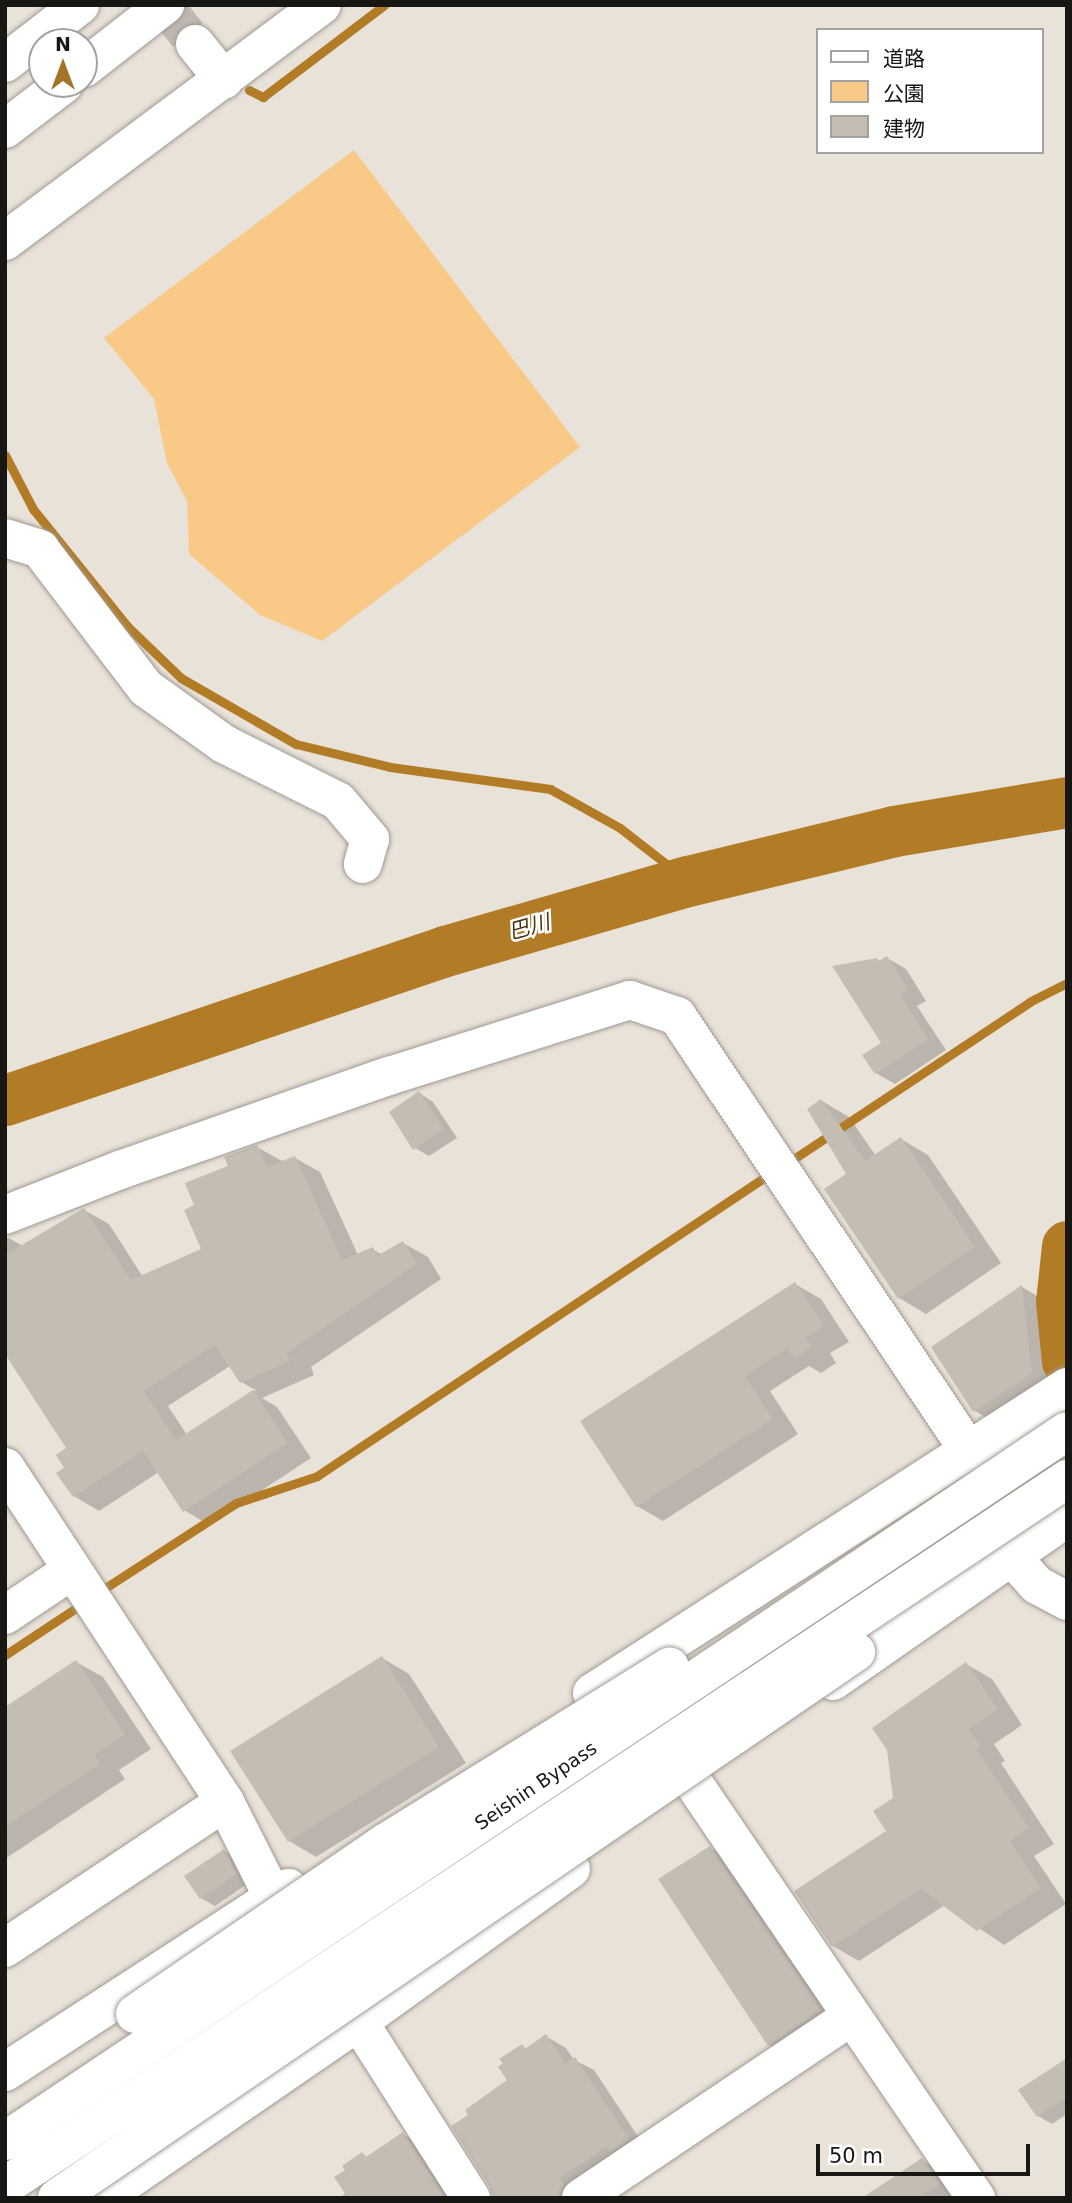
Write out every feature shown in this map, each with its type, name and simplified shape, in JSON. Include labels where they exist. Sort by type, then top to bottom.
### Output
[{"type":"main road","points":[[5,63],[80,5]]},
{"type":"main road","points":[[98,57],[165,5]]},
{"type":"main road","points":[[5,241],[322,5]]},
{"type":"main road","points":[[195,44],[224,80]]},
{"type":"main road","points":[[5,130],[46,98]]},
{"type":"main road","points":[[5,538],[40,549],[146,688],[224,744],[338,801],[370,839],[363,864]]},
{"type":"main road","points":[[5,1215],[120,1170],[389,1076],[629,1000],[677,1016],[960,1457],[1010,1555],[1037,1585],[1067,1601]]},
{"type":"main road","points":[[5,2072],[1067,1388]]},
{"type":"main road","name":"Seishin Bypass","points":[[5,2141],[1067,1431]]},
{"type":"main road","points":[[5,1467],[71,1572],[225,1802],[273,1897],[360,2021],[471,2198]]},
{"type":"main road","name":"Seishin Bypass","points":[[5,2186],[1067,1479]]},
{"type":"main road","points":[[5,2099],[409,1828],[774,1602],[955,1506]]},
{"type":"main road","points":[[57,2198],[864,1646],[1013,1515]]},
{"type":"main road","points":[[102,2198],[360,2021],[692,1781],[1010,1555],[1067,1518]]},
{"type":"main road","points":[[5,1615],[71,1572]]},
{"type":"main road","points":[[692,1781],[850,2017],[976,2198]]},
{"type":"main road","points":[[5,1948],[225,1802]]},
{"type":"main road","points":[[581,2198],[850,2017]]},
{"type":"green space","points":[[354,150],[580,447],[322,641],[260,615],[189,554],[187,501],[167,463],[154,399],[104,338]]},
{"type":"building","points":[[887,956],[908,989],[900,995],[928,1039],[875,1074],[862,1055],[881,1043],[832,966],[877,958],[879,961]]},
{"type":"building","points":[[419,1091],[444,1129],[413,1150],[389,1112]]},
{"type":"building","points":[[821,1099],[865,1161],[901,1137],[975,1247],[898,1299],[824,1189],[846,1174],[807,1109]]},
{"type":"building","points":[[257,1145],[267,1167],[295,1156],[342,1260],[373,1247],[377,1256],[403,1241],[417,1264],[287,1353],[290,1361],[240,1383],[215,1345],[144,1391],[176,1440],[253,1390],[288,1443],[183,1512],[143,1451],[73,1497],[56,1473],[64,1468],[56,1455],[66,1448],[5,1354],[5,1255],[84,1208],[131,1280],[201,1249],[184,1210],[194,1205],[185,1183],[228,1166],[224,1157]]},
{"type":"building","points":[[795,1282],[824,1326],[805,1338],[812,1347],[794,1359],[787,1349],[745,1376],[773,1419],[636,1507],[580,1421]]},
{"type":"building","points":[[1022,1285],[1032,1374],[973,1412],[931,1347]]},
{"type":"building","points":[[382,1656],[439,1747],[288,1842],[230,1751]]},
{"type":"building","points":[[76,1660],[125,1734],[94,1755],[100,1764],[5,1827],[5,1707]]},
{"type":"building","points":[[966,1662],[998,1709],[969,1729],[980,1745],[976,1748],[1029,1828],[1010,1841],[1041,1888],[977,1931],[921,1889],[832,1947],[794,1891],[886,1831],[873,1811],[893,1798],[887,1750],[872,1728]]},
{"type":"building","points":[[710,1846],[821,2010],[768,2046],[658,1879]]},
{"type":"building","points":[[224,1849],[237,1874],[200,1899],[184,1876]]},
{"type":"building","points":[[546,2034],[565,2063],[575,2057],[629,2139],[610,2152],[607,2147],[559,2178],[564,2185],[559,2198],[493,2198],[489,2186],[451,2126],[468,2115],[465,2110],[507,2080],[498,2067],[503,2063],[499,2059],[522,2044],[525,2049]]},
{"type":"building","points":[[1067,2058],[1067,2097],[1037,2117],[1018,2090]]},
{"type":"building","points":[[403,2132],[445,2198],[348,2198],[334,2177],[345,2170],[342,2166],[362,2152],[366,2157]]},
{"type":"building","points":[[922,2158],[940,2184],[919,2198],[862,2198]]},
{"type":"waterway","points":[[249,90],[263,97],[384,5]]},
{"type":"waterway","points":[[5,455],[33,509],[127,626],[181,678],[296,744],[390,767],[550,789],[620,828],[688,881]]},
{"type":"waterway","name":"巴川","points":[[5,1100],[445,951],[688,881],[894,831],[1067,802]]},
{"type":"waterway","points":[[786,1164],[1031,1001],[1067,983]]},
{"type":"waterway","points":[[99,1592],[236,1503],[317,1476],[771,1173]]},
{"type":"waterway","points":[[1067,1246],[1061,1302],[1067,1361]]},
{"type":"waterway","points":[[5,1655],[85,1602]]},
{"type":"tunnel","points":[[164,5],[195,44]]}]
